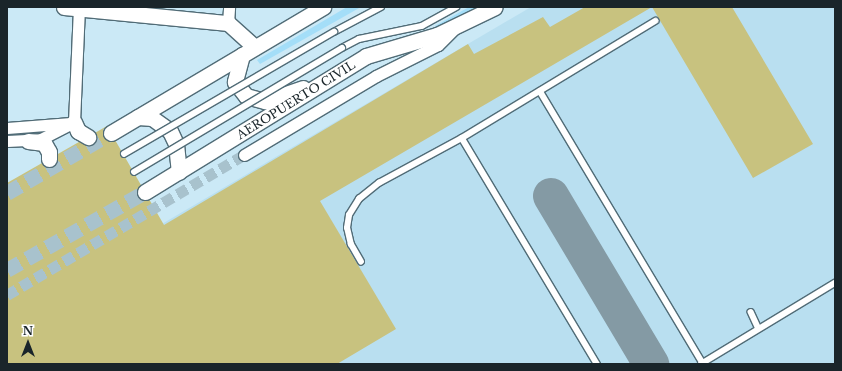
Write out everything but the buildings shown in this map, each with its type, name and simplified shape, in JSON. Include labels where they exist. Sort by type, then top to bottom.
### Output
[{"type":"street","points":[[64,7],[228,23]]},
{"type":"street","points":[[229,7],[228,23],[249,51]]},
{"type":"street","points":[[111,133],[323,7]]},
{"type":"street","name":"AEROPUERTO CIVIL","points":[[145,192],[376,51],[424,40],[455,28],[495,7]]},
{"type":"street","points":[[79,8],[74,122],[78,131],[88,136]]},
{"type":"street","name":"AEROPUERTO CIVIL","points":[[244,155],[376,76],[434,48],[455,28]]},
{"type":"street","points":[[249,51],[235,82],[246,96],[255,100],[275,99],[334,76]]},
{"type":"street","points":[[138,117],[152,118],[170,131],[176,144],[179,172]]},
{"type":"street","points":[[49,159],[49,152],[44,143],[9,141],[9,128],[74,122]]},
{"type":"street","points":[[28,141],[53,134],[74,122]]},
{"type":"lane","points":[[124,154],[334,32],[381,7]]},
{"type":"lane","points":[[134,172],[359,39],[422,26],[456,7]]},
{"type":"lane","points":[[361,262],[348,235],[347,222],[353,206],[379,183],[462,138],[655,21]]},
{"type":"lane","points":[[540,91],[702,363],[758,327],[835,283]]},
{"type":"lane","points":[[462,138],[597,364]]},
{"type":"lane","points":[[751,312],[758,327]]},
{"type":"shaded area","points":[[347,7],[361,7],[260,64],[257,60]]},
{"type":"shaded area","points":[[469,7],[478,7],[436,28],[435,26]]},
{"type":"shaded area","points":[[531,7],[835,7],[835,364],[7,364],[7,315]]},
{"type":"taxiway","points":[[551,196],[651,364]]},
{"type":"tunnel","points":[[7,193],[111,133]]},
{"type":"tunnel","points":[[7,295],[244,155]]},
{"type":"tunnel","points":[[7,270],[145,192]]}]
